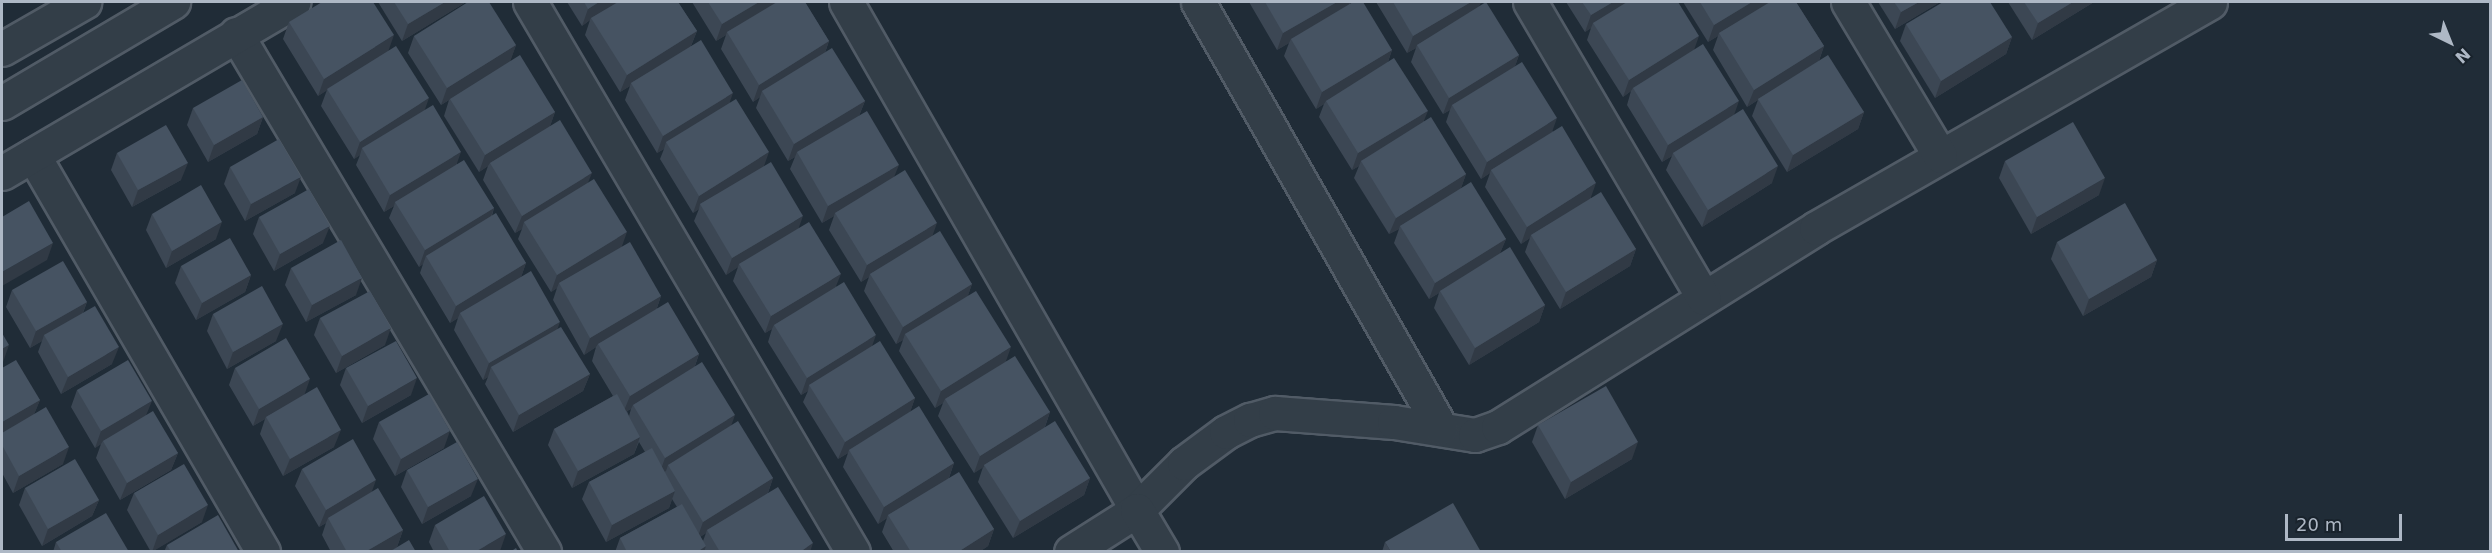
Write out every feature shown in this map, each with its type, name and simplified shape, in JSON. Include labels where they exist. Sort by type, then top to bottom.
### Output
[{"type":"lane","points":[[2,49],[84,2]]},
{"type":"lane","points":[[2,103],[173,2]]},
{"type":"lane","points":[[2,173],[293,2]]},
{"type":"lane","points":[[530,2],[853,552]]},
{"type":"lane","points":[[846,2],[1162,552]]},
{"type":"lane","points":[[1198,2],[1441,428]]},
{"type":"lane","points":[[1530,2],[1704,298]]},
{"type":"lane","points":[[1848,2],[1940,156]]},
{"type":"lane","points":[[1071,552],[1137,510],[1184,463],[1250,420],[1275,413],[1300,414],[1441,428],[1475,435],[1498,427],[1704,298],[2188,7]]},
{"type":"lane","points":[[236,34],[544,552]]},
{"type":"lane","points":[[33,155],[263,552]]},
{"type":"building","points":[[322,2],[373,2],[394,35],[324,79],[289,22]]},
{"type":"building","points":[[394,2],[445,2],[408,24]]},
{"type":"building","points":[[468,2],[489,2],[516,45],[447,88],[414,36]]},
{"type":"building","points":[[584,2],[599,2],[588,9]]},
{"type":"building","points":[[618,2],[678,2],[697,31],[627,75],[591,18]]},
{"type":"building","points":[[708,2],[759,2],[722,24]]},
{"type":"building","points":[[777,2],[805,2],[829,41],[759,85],[727,32]]},
{"type":"building","points":[[1265,2],[1337,2],[1283,33]]},
{"type":"building","points":[[1353,2],[1363,2],[1392,50],[1322,92],[1291,39]]},
{"type":"building","points":[[1393,2],[1471,2],[1413,36]]},
{"type":"building","points":[[1486,2],[1519,55],[1449,98],[1417,45]]},
{"type":"building","points":[[1582,2],[1613,2],[1591,15]]},
{"type":"building","points":[[1627,2],[1678,2],[1699,36],[1629,80],[1593,23]]},
{"type":"building","points":[[1700,2],[1752,2],[1714,25]]},
{"type":"building","points":[[1770,2],[1796,2],[1824,46],[1754,90],[1719,33]]},
{"type":"building","points":[[1894,2],[1919,2],[1901,12]]},
{"type":"building","points":[[1943,2],[1990,2],[2012,37],[1941,81],[1906,24]]},
{"type":"building","points":[[2024,2],[2073,2],[2038,23]]},
{"type":"building","points":[[701,40],[733,93],[663,136],[631,83]]},
{"type":"building","points":[[1703,44],[1739,101],[1668,145],[1633,88]]},
{"type":"building","points":[[396,46],[429,98],[360,142],[327,89]]},
{"type":"building","points":[[832,48],[865,101],[794,144],[762,91]]},
{"type":"building","points":[[520,55],[555,112],[485,155],[450,99]]},
{"type":"building","points":[[1828,55],[1864,112],[1793,155],[1758,99]]},
{"type":"building","points":[[1394,58],[1428,111],[1358,153],[1326,101]]},
{"type":"building","points":[[1522,62],[1557,118],[1487,162],[1452,105]]},
{"type":"building","points":[[242,80],[263,117],[214,145],[193,108]]},
{"type":"building","points":[[736,99],[769,152],[699,196],[666,142]]},
{"type":"building","points":[[433,105],[461,152],[390,195],[362,148]]},
{"type":"building","points":[[1743,109],[1778,166],[1708,210],[1673,153]]},
{"type":"building","points":[[867,111],[899,165],[828,206],[797,152]]},
{"type":"building","points":[[1431,117],[1466,174],[1396,218],[1361,161]]},
{"type":"building","points":[[560,120],[592,173],[522,216],[490,163]]},
{"type":"building","points":[[2073,122],[2105,178],[2037,217],[2005,161]]},
{"type":"building","points":[[166,125],[188,163],[138,190],[117,153]]},
{"type":"building","points":[[1562,126],[1596,183],[1527,227],[1491,170]]},
{"type":"building","points":[[279,139],[301,177],[251,204],[230,167]]},
{"type":"building","points":[[464,160],[494,208],[425,250],[395,202]]},
{"type":"building","points":[[771,162],[803,216],[732,258],[700,204]]},
{"type":"building","points":[[905,170],[937,223],[867,265],[835,213]]},
{"type":"building","points":[[594,179],[627,232],[557,275],[524,222]]},
{"type":"building","points":[[1471,182],[1506,239],[1435,283],[1400,226]]},
{"type":"building","points":[[201,185],[222,222],[172,251],[152,214]]},
{"type":"building","points":[[309,189],[330,226],[280,254],[259,217]]},
{"type":"building","points":[[1601,192],[1636,249],[1566,292],[1531,235]]},
{"type":"building","points":[[29,201],[53,243],[2,272],[2,217]]},
{"type":"building","points":[[2125,203],[2157,260],[2089,299],[2057,242]]},
{"type":"building","points":[[496,213],[526,263],[456,306],[426,256]]},
{"type":"building","points":[[809,222],[841,274],[771,316],[739,264]]},
{"type":"building","points":[[940,231],[972,284],[903,327],[870,274]]},
{"type":"building","points":[[230,238],[251,275],[202,303],[181,266]]},
{"type":"building","points":[[341,240],[362,278],[312,305],[291,268]]},
{"type":"building","points":[[630,242],[661,296],[590,338],[559,283]]},
{"type":"building","points":[[1510,247],[1545,305],[1475,348],[1440,291]]},
{"type":"building","points":[[63,261],[87,302],[36,331],[12,290]]},
{"type":"building","points":[[531,271],[560,322],[489,363],[460,313]]},
{"type":"building","points":[[844,282],[876,335],[807,378],[774,325]]},
{"type":"building","points":[[262,286],[283,324],[233,352],[213,314]]},
{"type":"building","points":[[370,291],[391,328],[342,356],[320,318]]},
{"type":"building","points":[[976,291],[1011,347],[941,391],[905,334]]},
{"type":"building","points":[[668,302],[699,354],[630,396],[598,344]]},
{"type":"building","points":[[95,306],[119,347],[68,377],[44,335]]},
{"type":"building","points":[[561,327],[590,374],[519,415],[491,367]]},
{"type":"building","points":[[2,333],[9,345],[2,349]]},
{"type":"building","points":[[286,338],[310,379],[259,409],[235,368]]},
{"type":"building","points":[[396,341],[417,378],[368,406],[346,368]]},
{"type":"building","points":[[880,341],[915,398],[845,442],[809,385]]},
{"type":"building","points":[[1015,356],[1050,412],[980,456],[945,399]]},
{"type":"building","points":[[16,360],[40,400],[2,422],[2,368]]},
{"type":"building","points":[[128,360],[152,401],[101,431],[77,390]]},
{"type":"building","points":[[702,362],[735,415],[665,458],[633,405]]},
{"type":"building","points":[[1606,386],[1638,442],[1571,482],[1538,425]]},
{"type":"building","points":[[317,387],[341,430],[290,459],[266,417]]},
{"type":"building","points":[[429,394],[450,431],[401,459],[379,422]]},
{"type":"building","points":[[617,394],[640,437],[578,471],[554,429]]},
{"type":"building","points":[[919,406],[954,463],[884,507],[849,450]]},
{"type":"building","points":[[46,407],[69,447],[19,476],[2,445],[2,433]]},
{"type":"building","points":[[153,411],[178,453],[127,483],[103,441]]},
{"type":"building","points":[[738,421],[773,478],[703,522],[668,465]]},
{"type":"building","points":[[1055,421],[1090,478],[1020,521],[984,465]]},
{"type":"building","points":[[353,439],[376,480],[326,510],[302,469]]},
{"type":"building","points":[[457,442],[478,479],[428,507],[407,470]]},
{"type":"building","points":[[652,448],[675,491],[612,525],[589,482]]},
{"type":"building","points":[[75,459],[99,500],[48,529],[25,488]]},
{"type":"building","points":[[184,464],[208,505],[158,535],[134,493]]},
{"type":"building","points":[[959,472],[994,529],[958,552],[911,552],[888,515]]},
{"type":"building","points":[[778,487],[813,543],[800,552],[720,552],[707,530]]},
{"type":"building","points":[[378,488],[403,530],[365,552],[347,552],[328,518]]},
{"type":"building","points":[[484,496],[506,534],[475,552],[450,552],[435,525]]},
{"type":"building","points":[[1453,503],[1481,552],[1391,552],[1385,542]]},
{"type":"building","points":[[682,504],[706,546],[697,552],[627,552],[620,538]]},
{"type":"building","points":[[106,513],[129,552],[62,552],[56,542]]},
{"type":"building","points":[[218,515],[239,552],[171,552],[167,545]]},
{"type":"building","points":[[409,540],[416,552],[389,552]]}]
